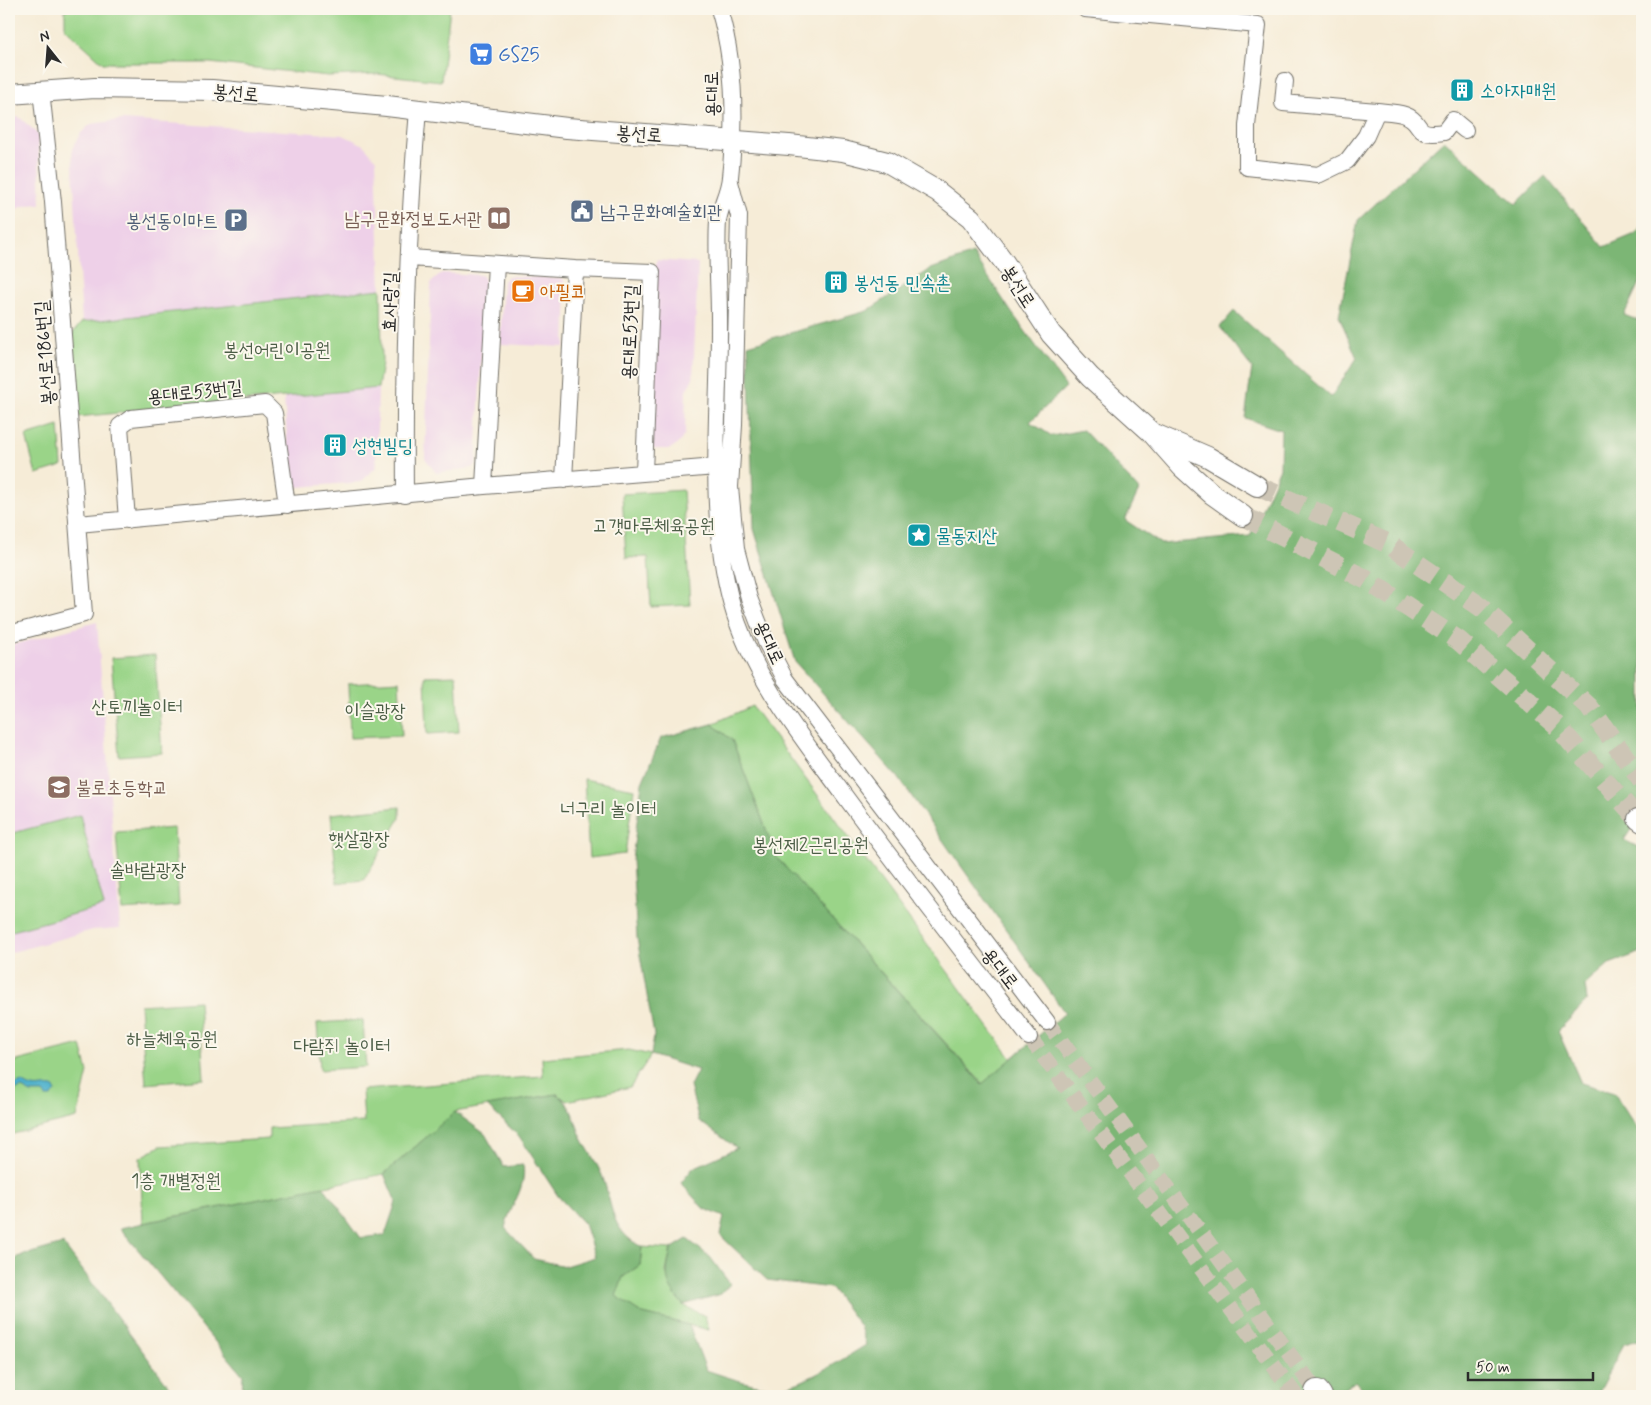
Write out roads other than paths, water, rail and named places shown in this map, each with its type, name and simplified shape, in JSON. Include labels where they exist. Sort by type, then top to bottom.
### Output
[{"type":"main road","name":"봉선로","points":[[9,94],[41,90],[212,90],[418,110],[567,128],[732,140],[843,151],[888,162],[937,191],[970,218],[1004,262],[1021,292],[1051,334],[1090,377],[1151,432]]},
{"type":"main road","points":[[1151,432],[1208,457],[1257,486]]},
{"type":"main road","points":[[1151,432],[1188,473],[1212,494],[1243,516]]},
{"type":"street","name":"용대로","points":[[719,9],[731,61],[732,140],[730,180],[718,219],[720,377],[716,467],[723,560],[732,606],[750,651],[771,692],[803,740],[889,856],[1029,1037]]},
{"type":"street","points":[[1085,9],[1258,25],[1247,126],[1247,167],[1318,175],[1347,161],[1366,136],[1377,111]]},
{"type":"street","points":[[1285,81],[1283,103],[1406,115],[1414,121],[1422,132],[1430,134],[1444,132],[1453,120],[1465,130]]},
{"type":"street","name":"봉선로186번길","points":[[9,634],[84,614],[53,202],[41,90]]},
{"type":"street","name":"효사랑길","points":[[405,495],[405,417],[410,258],[418,110]]},
{"type":"street","name":"용대로","points":[[730,180],[739,216],[734,425],[730,487],[736,549],[749,598],[766,642],[785,679],[1046,1022]]},
{"type":"street","points":[[410,258],[575,269],[564,480]]},
{"type":"street","points":[[484,486],[496,264]]},
{"type":"street","name":"용대로53번길","points":[[575,269],[652,272],[644,472]]},
{"type":"street","name":"용대로53번길","points":[[127,520],[120,426],[131,418],[266,404],[274,413],[287,505]]},
{"type":"street","points":[[78,524],[405,495],[484,486],[716,467]]},
{"type":"water","points":[[22,1082],[35,1087],[53,1087],[56,1092],[51,1097],[46,1097],[43,1093],[31,1093],[22,1088],[9,1092],[9,1087]]},
{"type":"tunnel","points":[[1257,486],[1387,543],[1481,607],[1589,707],[1642,781]]},
{"type":"tunnel","points":[[1243,516],[1365,579],[1458,640],[1558,727],[1638,819]]},
{"type":"tunnel","points":[[1047,1022],[1317,1392]]},
{"type":"tunnel","points":[[1029,1037],[1296,1396]]},
{"type":"place","name":"GS25","points":[[481,54]]},
{"type":"place","name":"소아자매원","points":[[1462,90]]},
{"type":"place","name":"남구문화예술회관","points":[[582,211]]},
{"type":"place","name":"남구문화정보도서관","points":[[499,218]]},
{"type":"place","name":"봉선동이마트","points":[[236,220]]},
{"type":"place","name":"봉선동 민속촌","points":[[836,282]]},
{"type":"place","name":"아필코","points":[[523,291]]},
{"type":"place","name":"성현빌딩","points":[[335,445]]},
{"type":"place","name":"물동지산","points":[[919,535]]},
{"type":"place","name":"불로초등학교","points":[[59,787]]},
{"type":"park label","name":"봉선어린이공원","points":[[277,349]]},
{"type":"park label","name":"고갯마루체육공원","points":[[654,525]]},
{"type":"park label","name":"산토끼놀이터","points":[[137,706]]},
{"type":"park label","name":"이슬광장","points":[[375,710]]},
{"type":"park label","name":"너구리 놀이터","points":[[608,808]]},
{"type":"park label","name":"햇살광장","points":[[359,838]]},
{"type":"park label","name":"봉선제2근린공원","points":[[811,844]]},
{"type":"park label","name":"솔바람광장","points":[[148,869]]},
{"type":"park label","name":"하늘체육공원","points":[[172,1038]]},
{"type":"park label","name":"다람쥐 놀이터","points":[[342,1045]]},
{"type":"park label","name":"1층 개별정원","points":[[176,1180]]}]
